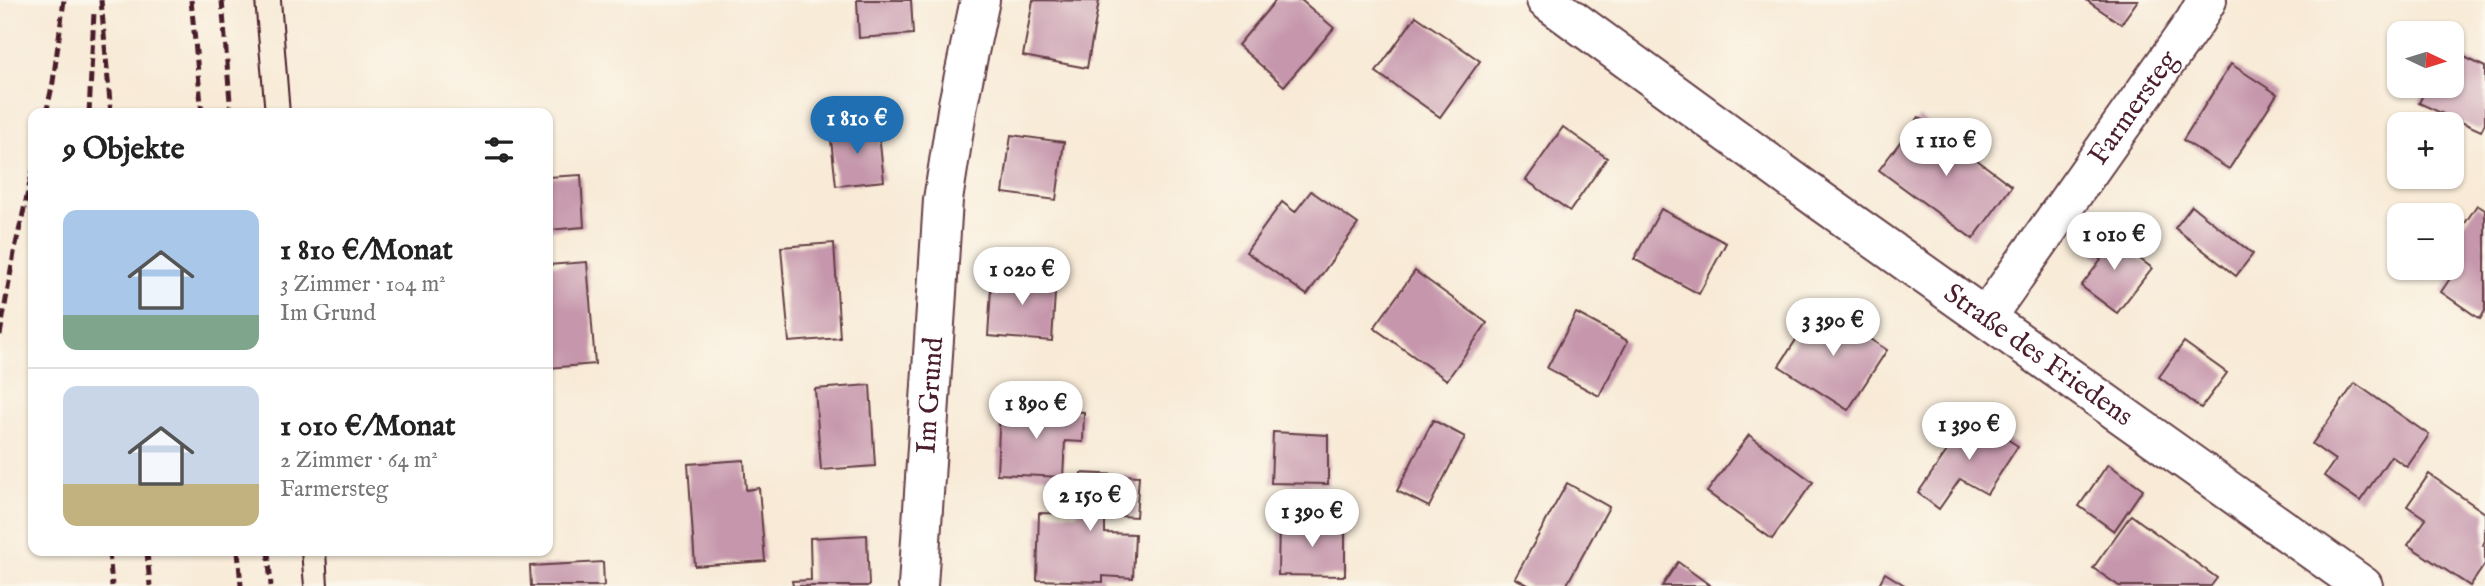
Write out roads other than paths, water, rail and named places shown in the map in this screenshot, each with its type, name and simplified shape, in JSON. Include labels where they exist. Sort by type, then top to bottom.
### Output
[{"type":"street","name":"Im Grund","points":[[918,586],[943,200],[958,104],[980,0]]},
{"type":"street","name":"Straße des Friedens","points":[[1546,0],[1821,201],[2363,586]]},
{"type":"street","name":"Farmersteg","points":[[1986,317],[2195,21],[2207,0]]},
{"type":"tram line","points":[[255,0],[264,108]]},
{"type":"tram line","points":[[281,0],[290,108]]},
{"type":"tram line","points":[[301,556],[304,586]]},
{"type":"tram line","points":[[326,556],[328,586]]},
{"type":"railway","points":[[47,108],[64,0]]},
{"type":"railway","points":[[101,0],[110,108]]},
{"type":"railway","points":[[191,0],[201,108]]},
{"type":"railway","points":[[222,0],[231,108]]},
{"type":"railway","points":[[89,108],[94,12]]},
{"type":"railway","points":[[0,335],[28,192]]},
{"type":"railway","points":[[109,556],[112,586]]},
{"type":"railway","points":[[147,556],[150,586]]},
{"type":"railway","points":[[238,556],[241,586]]},
{"type":"railway","points":[[268,556],[271,586]]}]
